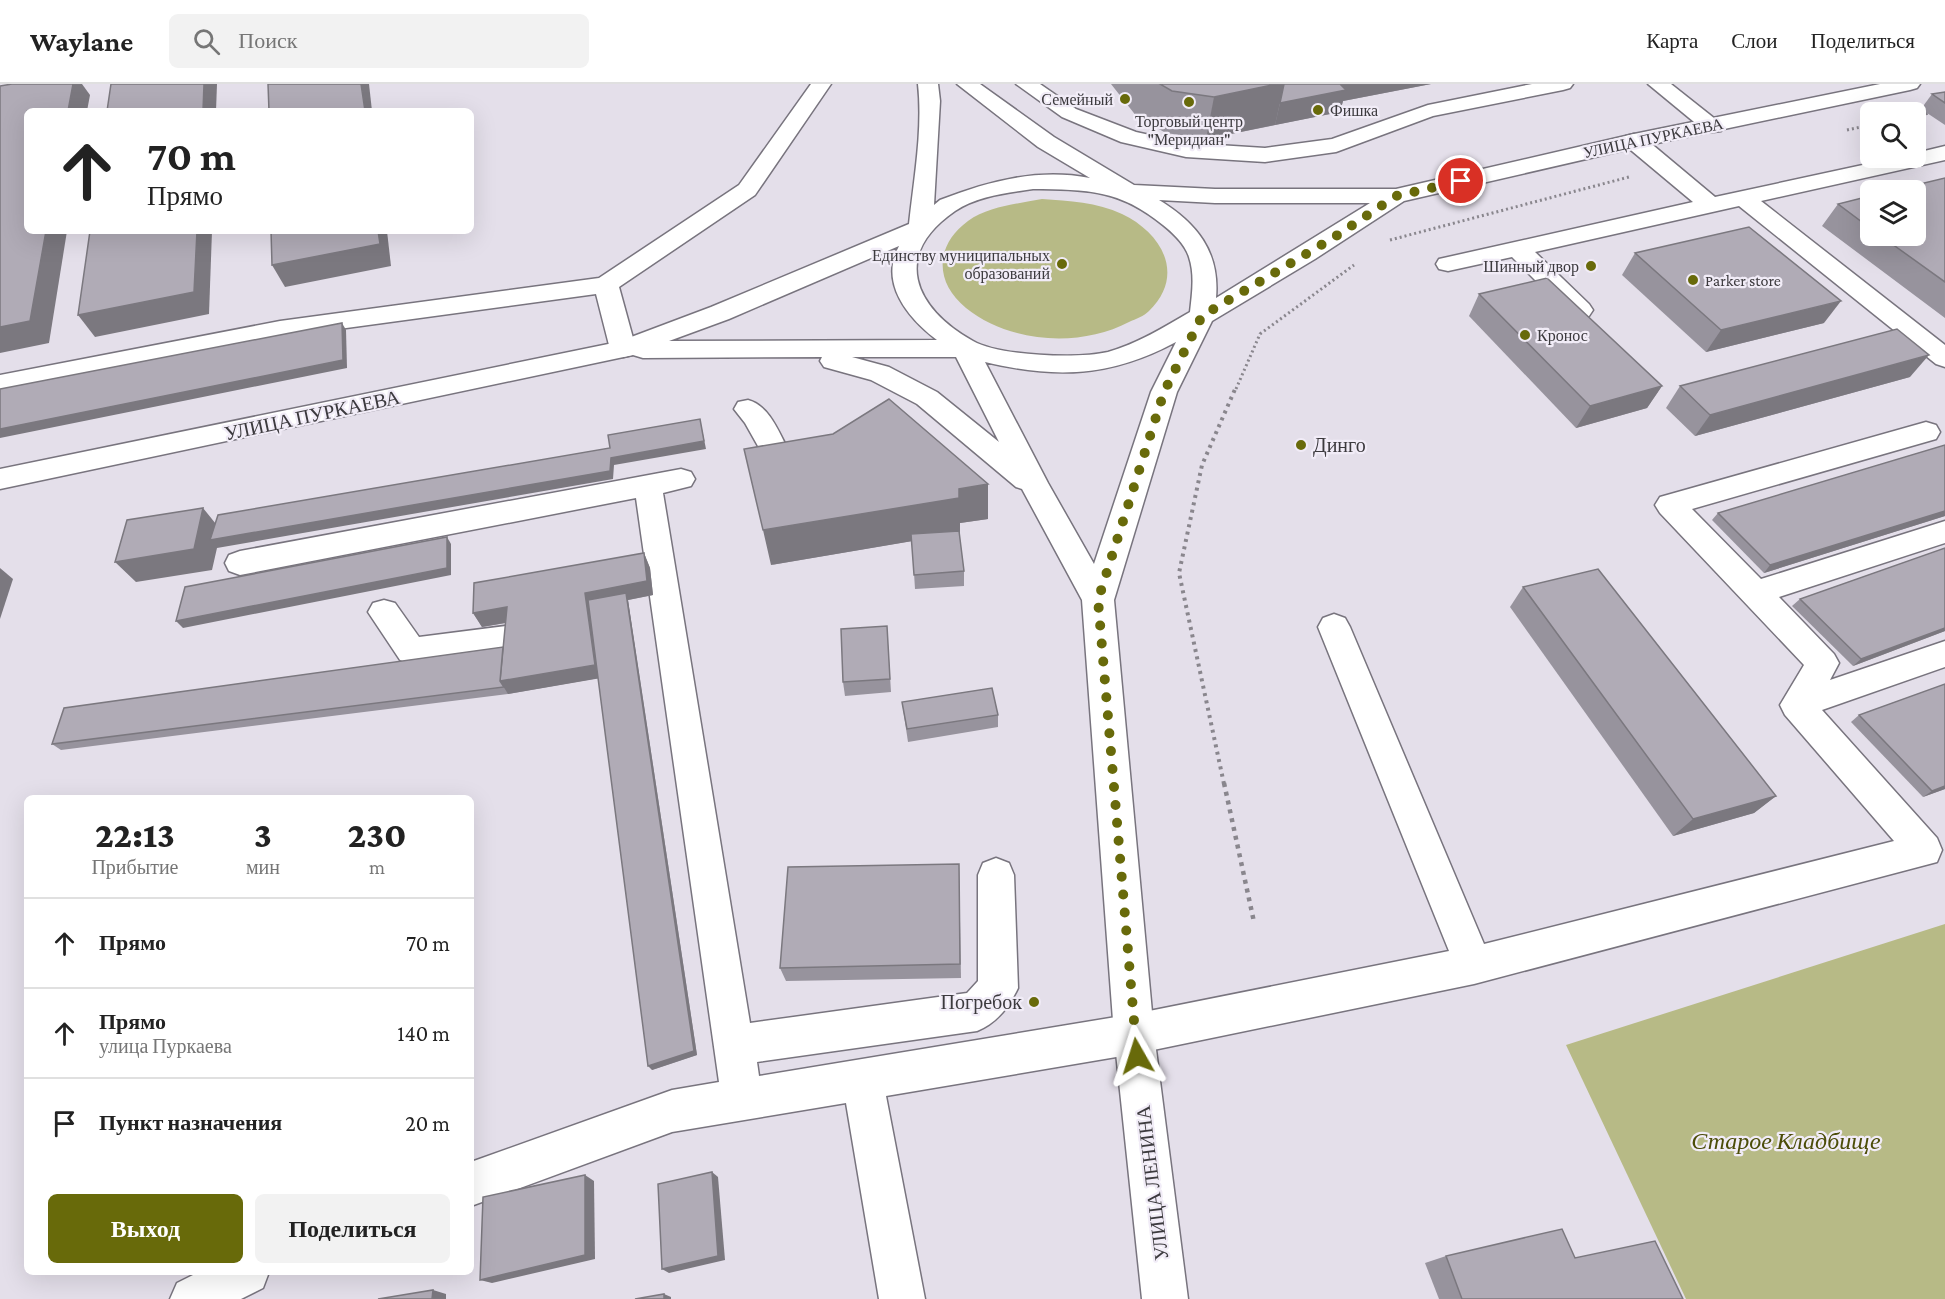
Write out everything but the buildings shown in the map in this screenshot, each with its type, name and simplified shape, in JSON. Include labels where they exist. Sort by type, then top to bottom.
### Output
[{"type":"main road","points":[[0,384],[280,330],[606,285],[747,190],[822,84]]},
{"type":"main road","points":[[928,84],[930,101],[927,162],[920,228],[905,257],[906,288],[925,318],[965,348],[1036,488],[1098,600]]},
{"type":"main road","points":[[967,84],[1046,142],[1159,210],[1185,231],[1201,255],[1205,283],[1202,316],[1164,392],[1098,600]]},
{"type":"main road","points":[[1026,84],[1069,112],[1129,137],[1186,150],[1265,155],[1336,145],[1428,111],[1563,84]]},
{"type":"main road","points":[[1658,84],[1713,126]]},
{"type":"main road","name":"УЛИЦА ПУРКАЕВА","points":[[1396,196],[1634,141],[1910,84]]},
{"type":"main road","points":[[1634,141],[1710,205]]},
{"type":"main road","points":[[1448,264],[1945,153]]},
{"type":"main road","points":[[623,350],[720,313],[920,228],[948,205],[988,189],[1033,182],[1080,183],[1128,192],[1215,196],[1396,196]]},
{"type":"main road","points":[[623,350],[965,348],[1002,358],[1048,365],[1095,363],[1138,352],[1333,238],[1396,196]]},
{"type":"main road","points":[[1743,198],[1945,358]]},
{"type":"main road","points":[[1517,248],[1600,329]]},
{"type":"main road","points":[[606,285],[623,350]]},
{"type":"main road","name":"УЛИЦА ПУРКАЕВА","points":[[0,479],[623,350]]},
{"type":"main road","points":[[703,350],[824,359],[879,373],[927,398],[1036,488]]},
{"type":"main road","points":[[748,409],[756,417],[777,455]]},
{"type":"main road","points":[[1797,705],[1823,663],[1670,505],[1926,432]]},
{"type":"main road","points":[[240,563],[681,479]]},
{"type":"main road","points":[[650,496],[742,1099]]},
{"type":"main road","points":[[1755,593],[1945,532]]},
{"type":"main road","name":"УЛИЦА ЛЕНИНА","points":[[1098,600],[1134,1034],[1165,1299]]},
{"type":"main road","points":[[384,612],[411,651],[513,638]]},
{"type":"main road","points":[[1334,627],[1474,965]]},
{"type":"main road","points":[[1797,705],[1945,654]]},
{"type":"main road","points":[[474,1183],[672,1110],[1134,1034],[1474,965],[1924,850],[1797,705]]},
{"type":"main road","points":[[734,1046],[977,1011],[998,988],[996,875]]},
{"type":"main road","points":[[862,1079],[902,1299]]},
{"type":"main road","points":[[193,1299],[241,1275]]},
{"type":"path","points":[[1926,113],[1935,111]]},
{"type":"path","points":[[1840,131],[1860,127]]},
{"type":"path","points":[[1386,241],[1666,168]]},
{"type":"path","points":[[1254,922],[1179,573],[1202,465],[1260,334],[1359,261]]},
{"type":"green space","points":[[1042,199],[1103,207],[1122,214],[1148,232],[1158,244],[1167,269],[1166,283],[1160,297],[1149,311],[1110,330],[1089,336],[1045,338],[1003,329],[983,320],[956,298],[948,287],[943,264],[944,253],[957,231],[968,221],[985,212]]},
{"type":"green space","name":"Старое Кладбище","points":[[1945,924],[1945,1299],[1686,1299],[1566,1045]]},
{"type":"place","name":"Семейный","points":[[1125,99]]},
{"type":"place","name":"Торговый центр \"Меридиан\"","points":[[1189,102]]},
{"type":"place","name":"Фишка","points":[[1318,110]]},
{"type":"place","name":"Единству муниципальных образований","points":[[1062,264]]},
{"type":"place","name":"Шинный двор","points":[[1591,266]]},
{"type":"place","name":"Parker store","points":[[1693,280]]},
{"type":"place","name":"Кронос","points":[[1525,335]]},
{"type":"place","name":"Динго","points":[[1301,445]]},
{"type":"place","name":"Погребок","points":[[1034,1002]]},
{"type":"route","points":[[1137,1056],[1098,600],[1129,495],[1164,392],[1202,316],[1333,238],[1396,196],[1461,181]]}]
